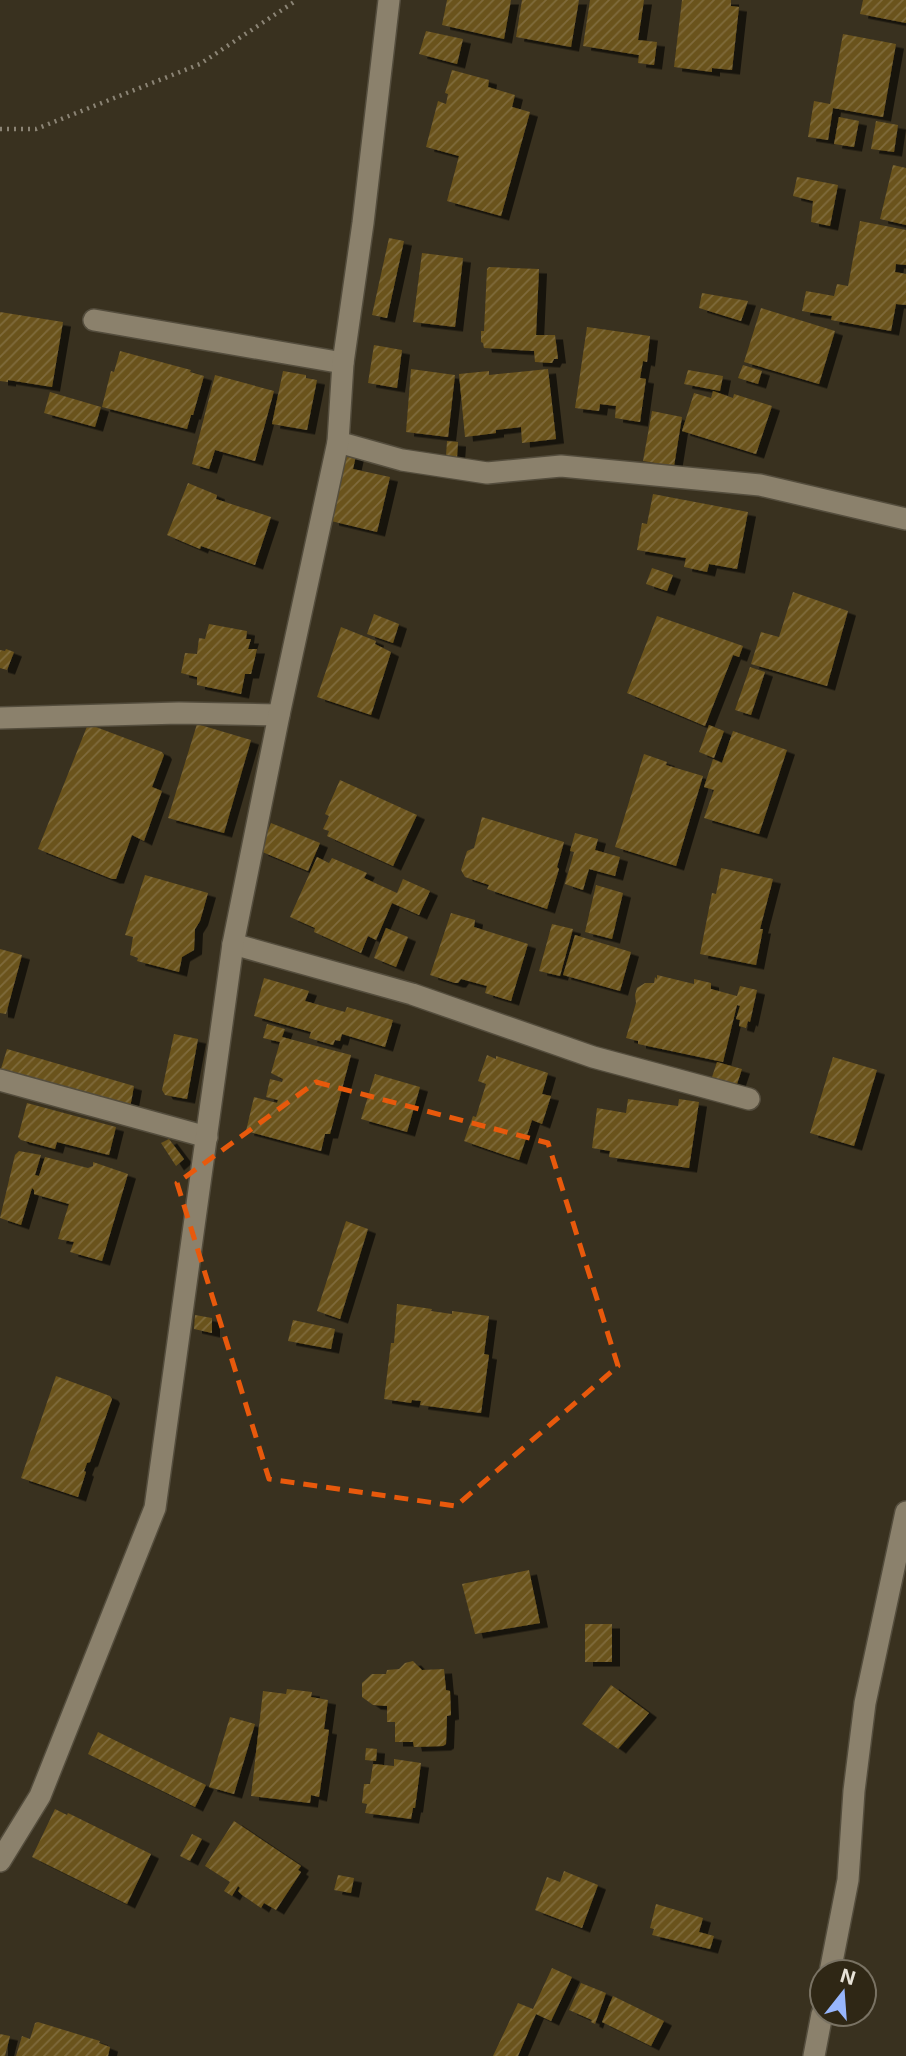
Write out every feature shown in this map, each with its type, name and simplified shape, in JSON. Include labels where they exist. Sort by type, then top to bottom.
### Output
[{"type":"street","points":[[0,1861],[40,1796],[155,1508],[233,944],[338,442],[343,363],[363,223],[389,0]]},
{"type":"street","points":[[94,320],[343,363]]},
{"type":"street","points":[[338,442],[402,460],[487,473],[561,467],[760,485],[906,519]]},
{"type":"street","points":[[0,718],[179,713],[279,715]]},
{"type":"street","points":[[233,944],[412,994],[593,1057],[749,1099]]},
{"type":"street","points":[[0,1080],[207,1137]]},
{"type":"street","points":[[833,1958],[848,1880],[854,1791],[865,1703],[906,1512]]},
{"type":"street","points":[[814,2056],[819,2028]]},
{"type":"path","points":[[0,129],[36,129],[200,64],[297,0]]},
{"type":"highlighted area","points":[[316,1082],[548,1143],[618,1366],[456,1506],[269,1479],[177,1183]]},
{"type":"building","points":[[447,0],[511,0],[504,39],[442,25]]},
{"type":"building","points":[[522,0],[579,0],[571,47],[516,37]]},
{"type":"building","points":[[590,0],[644,0],[638,40],[657,42],[654,65],[638,63],[639,55],[583,46]]},
{"type":"building","points":[[682,0],[731,0],[731,6],[739,7],[732,70],[712,68],[712,72],[674,67]]},
{"type":"building","points":[[863,0],[906,0],[906,23],[860,14]]},
{"type":"building","points":[[426,31],[463,39],[457,64],[419,54]]},
{"type":"building","points":[[843,34],[896,44],[883,117],[833,108],[828,140],[808,137],[814,101],[830,104]]},
{"type":"building","points":[[452,70],[489,80],[488,87],[515,95],[512,107],[530,112],[501,216],[447,201],[459,156],[426,147],[438,101],[446,104],[448,94],[445,93]]},
{"type":"building","points":[[839,117],[859,121],[854,147],[834,144]]},
{"type":"building","points":[[876,121],[898,125],[894,152],[871,149]]},
{"type":"building","points":[[893,165],[906,168],[906,225],[880,219]]},
{"type":"building","points":[[797,177],[838,185],[830,226],[811,222],[813,201],[793,196]]},
{"type":"building","points":[[860,221],[906,230],[906,265],[896,264],[895,272],[906,274],[906,305],[896,304],[891,331],[831,320],[832,316],[802,311],[806,291],[834,296],[837,284],[848,286]]},
{"type":"building","points":[[389,238],[404,241],[387,318],[372,315]]},
{"type":"building","points":[[422,253],[463,258],[455,327],[413,322]]},
{"type":"building","points":[[489,267],[539,269],[536,335],[555,335],[558,359],[554,359],[552,363],[535,362],[534,351],[484,348],[481,331],[484,331]]},
{"type":"building","points":[[702,293],[748,301],[741,321],[699,308]]},
{"type":"building","points":[[761,308],[835,331],[819,384],[744,362]]},
{"type":"building","points":[[0,312],[63,322],[52,387],[0,381]]},
{"type":"building","points":[[587,327],[650,336],[647,362],[643,361],[640,378],[646,379],[640,422],[615,418],[616,406],[600,404],[599,411],[575,408]]},
{"type":"building","points":[[374,345],[402,350],[397,388],[368,383]]},
{"type":"building","points":[[120,351],[204,376],[187,429],[102,407],[111,371],[114,372]]},
{"type":"building","points":[[743,365],[762,371],[758,384],[738,378]]},
{"type":"building","points":[[411,369],[455,375],[448,437],[406,432]]},
{"type":"building","points":[[548,369],[556,439],[522,443],[521,427],[465,437],[459,374],[489,371],[489,375]]},
{"type":"building","points":[[688,370],[723,376],[720,391],[684,384]]},
{"type":"building","points":[[283,371],[317,380],[307,430],[272,424]]},
{"type":"building","points":[[215,375],[274,391],[255,461],[215,450],[209,469],[192,464]]},
{"type":"building","points":[[713,391],[733,398],[734,394],[772,406],[756,454],[682,431],[694,393],[711,398]]},
{"type":"building","points":[[50,392],[101,407],[95,427],[44,413]]},
{"type":"building","points":[[652,411],[682,417],[674,466],[643,461]]},
{"type":"building","points":[[447,441],[458,442],[457,457],[446,456]]},
{"type":"building","points":[[338,446],[357,451],[353,469],[390,477],[377,532],[331,521]]},
{"type":"building","points":[[188,483],[217,495],[216,499],[271,517],[255,565],[201,546],[200,549],[167,535]]},
{"type":"building","points":[[653,494],[748,512],[737,569],[709,564],[707,572],[684,567],[686,558],[637,550],[642,523],[647,524]]},
{"type":"building","points":[[652,568],[673,575],[667,591],[646,584]]},
{"type":"building","points":[[793,592],[848,611],[827,686],[751,664],[761,632],[779,637]]},
{"type":"building","points":[[374,614],[399,624],[393,643],[367,634]]},
{"type":"building","points":[[657,616],[743,646],[739,657],[733,655],[705,726],[627,693]]},
{"type":"building","points":[[209,624],[247,631],[246,639],[251,639],[248,649],[257,649],[251,674],[245,674],[241,694],[197,685],[197,677],[181,673],[185,653],[197,654],[199,638],[205,639]]},
{"type":"building","points":[[341,627],[376,641],[375,644],[391,652],[371,715],[317,697]]},
{"type":"building","points":[[0,650],[14,652],[7,670],[0,668]]},
{"type":"building","points":[[750,667],[765,672],[751,715],[735,710]]},
{"type":"building","points":[[88,724],[164,755],[152,787],[162,791],[144,841],[132,835],[116,879],[38,849]]},
{"type":"building","points":[[197,724],[251,740],[224,833],[168,818]]},
{"type":"building","points":[[709,725],[724,731],[714,758],[699,752]]},
{"type":"building","points":[[733,731],[787,750],[759,834],[704,818],[714,790],[704,787],[713,759],[722,763]]},
{"type":"building","points":[[644,754],[667,762],[666,765],[703,776],[676,866],[615,847]]},
{"type":"building","points":[[340,780],[417,815],[393,866],[327,836],[329,831],[323,829],[329,816],[325,814]]},
{"type":"building","points":[[482,817],[564,842],[547,909],[487,889],[489,885],[465,877],[461,870],[467,851],[474,848]]},
{"type":"building","points":[[271,823],[320,843],[308,871],[260,851]]},
{"type":"building","points":[[575,833],[598,839],[595,850],[620,857],[615,876],[589,869],[583,890],[565,884],[574,852],[570,851]]},
{"type":"building","points":[[317,857],[329,863],[332,858],[367,873],[364,878],[397,893],[403,879],[430,891],[419,915],[392,903],[376,940],[368,936],[361,953],[314,932],[315,928],[290,917]]},
{"type":"building","points":[[721,868],[773,879],[760,929],[763,929],[756,965],[700,954],[712,893],[716,894]]},
{"type":"building","points":[[145,875],[208,893],[195,929],[194,950],[182,957],[179,972],[137,961],[138,958],[130,955],[133,937],[125,935]]},
{"type":"building","points":[[596,885],[623,893],[612,939],[585,932]]},
{"type":"building","points":[[451,913],[475,920],[474,927],[528,944],[511,1001],[485,993],[487,986],[461,979],[455,983],[430,975]]},
{"type":"building","points":[[552,924],[573,929],[560,976],[539,971]]},
{"type":"building","points":[[386,928],[408,937],[396,967],[374,958]]},
{"type":"building","points":[[575,935],[631,952],[620,991],[563,975]]},
{"type":"building","points":[[0,949],[22,955],[6,1014],[0,1013]]},
{"type":"building","points":[[657,975],[694,984],[694,979],[711,983],[711,989],[737,996],[740,986],[757,990],[750,1022],[748,1021],[746,1028],[739,1026],[740,1020],[736,1019],[740,1006],[737,1005],[723,1062],[638,1044],[638,1041],[626,1038],[636,1003],[637,988],[645,983],[654,983]]},
{"type":"building","points":[[264,978],[309,991],[305,1001],[345,1012],[347,1007],[393,1020],[385,1047],[342,1034],[340,1041],[335,1040],[333,1045],[309,1038],[311,1032],[254,1016]]},
{"type":"building","points":[[267,1024],[285,1029],[282,1037],[351,1055],[330,1134],[325,1134],[321,1151],[246,1131],[254,1097],[277,1103],[278,1100],[266,1097],[270,1079],[282,1082],[283,1079],[271,1073],[280,1042],[263,1038]]},
{"type":"building","points":[[174,1034],[198,1039],[187,1099],[165,1095],[162,1090]]},
{"type":"building","points":[[7,1049],[134,1086],[130,1108],[0,1072]]},
{"type":"building","points":[[487,1055],[548,1073],[542,1094],[551,1096],[542,1124],[532,1120],[519,1160],[464,1141],[473,1116],[476,1117],[486,1084],[478,1081]]},
{"type":"building","points":[[833,1057],[877,1070],[854,1146],[810,1133]]},
{"type":"building","points":[[717,1062],[742,1069],[736,1087],[711,1080]]},
{"type":"building","points":[[375,1074],[420,1087],[407,1132],[361,1119]]},
{"type":"building","points":[[628,1099],[678,1106],[679,1099],[699,1102],[689,1168],[609,1157],[610,1151],[592,1148],[597,1108],[626,1113]]},
{"type":"building","points":[[27,1103],[116,1127],[109,1155],[57,1142],[55,1149],[21,1140],[18,1137]]},
{"type":"building","points":[[169,1139],[184,1159],[176,1166],[161,1143]]},
{"type":"building","points":[[19,1151],[41,1155],[35,1175],[39,1176],[45,1157],[88,1168],[93,1166],[93,1162],[128,1174],[102,1261],[70,1252],[74,1242],[58,1239],[69,1204],[34,1194],[32,1188],[21,1225],[0,1218],[15,1155]]},
{"type":"building","points":[[346,1221],[368,1229],[340,1319],[317,1311]]},
{"type":"building","points":[[397,1304],[452,1314],[452,1311],[489,1316],[484,1354],[489,1355],[481,1413],[420,1405],[421,1401],[412,1400],[411,1403],[384,1399],[391,1343],[394,1343]]},
{"type":"building","points":[[195,1315],[212,1318],[212,1333],[194,1329]]},
{"type":"building","points":[[293,1320],[335,1329],[331,1349],[288,1341]]},
{"type":"building","points":[[56,1376],[112,1399],[90,1462],[84,1471],[86,1472],[78,1497],[21,1478]]},
{"type":"building","points":[[529,1570],[540,1623],[475,1634],[462,1584]]},
{"type":"building","points":[[585,1624],[612,1624],[612,1662],[585,1662]]},
{"type":"building","points":[[413,1661],[422,1670],[444,1669],[446,1690],[450,1691],[451,1715],[447,1716],[446,1744],[443,1746],[414,1747],[413,1742],[395,1742],[395,1722],[387,1722],[387,1706],[373,1705],[362,1697],[362,1683],[372,1674],[386,1674],[387,1670],[399,1669],[405,1663]]},
{"type":"building","points":[[611,1685],[649,1713],[618,1749],[582,1724]]},
{"type":"building","points":[[287,1689],[312,1692],[311,1697],[328,1700],[324,1729],[329,1730],[319,1797],[311,1795],[310,1803],[251,1796],[263,1691],[286,1694]]},
{"type":"building","points":[[230,1717],[255,1724],[234,1794],[209,1787]]},
{"type":"building","points":[[98,1732],[206,1785],[195,1807],[88,1754]]},
{"type":"building","points":[[366,1748],[377,1749],[376,1761],[365,1760]]},
{"type":"building","points":[[394,1759],[421,1763],[411,1819],[365,1813],[367,1804],[362,1803],[364,1784],[370,1784],[373,1764],[394,1766]]},
{"type":"building","points":[[55,1809],[151,1854],[127,1904],[32,1857]]},
{"type":"building","points":[[234,1821],[301,1866],[298,1870],[301,1872],[276,1910],[264,1903],[261,1908],[242,1895],[238,1886],[232,1896],[224,1891],[230,1882],[205,1866]]},
{"type":"building","points":[[192,1834],[202,1839],[190,1861],[180,1856]]},
{"type":"building","points":[[564,1871],[598,1885],[582,1928],[535,1910],[547,1877],[560,1882]]},
{"type":"building","points":[[338,1875],[354,1878],[351,1893],[334,1890]]},
{"type":"building","points":[[656,1904],[703,1918],[699,1932],[714,1936],[710,1949],[652,1935],[654,1929],[650,1928]]},
{"type":"building","points":[[552,1968],[572,1977],[551,2021],[536,2014],[518,2056],[493,2056],[518,2003],[533,2009]]},
{"type":"building","points":[[581,1983],[606,1993],[595,2024],[569,2010]]},
{"type":"building","points":[[613,1996],[664,2021],[651,2046],[602,2022]]},
{"type":"building","points":[[35,2023],[100,2041],[99,2043],[110,2047],[108,2056],[16,2056],[22,2036],[30,2039]]},
{"type":"building","points":[[0,2034],[10,2036],[5,2056],[0,2056]]}]
